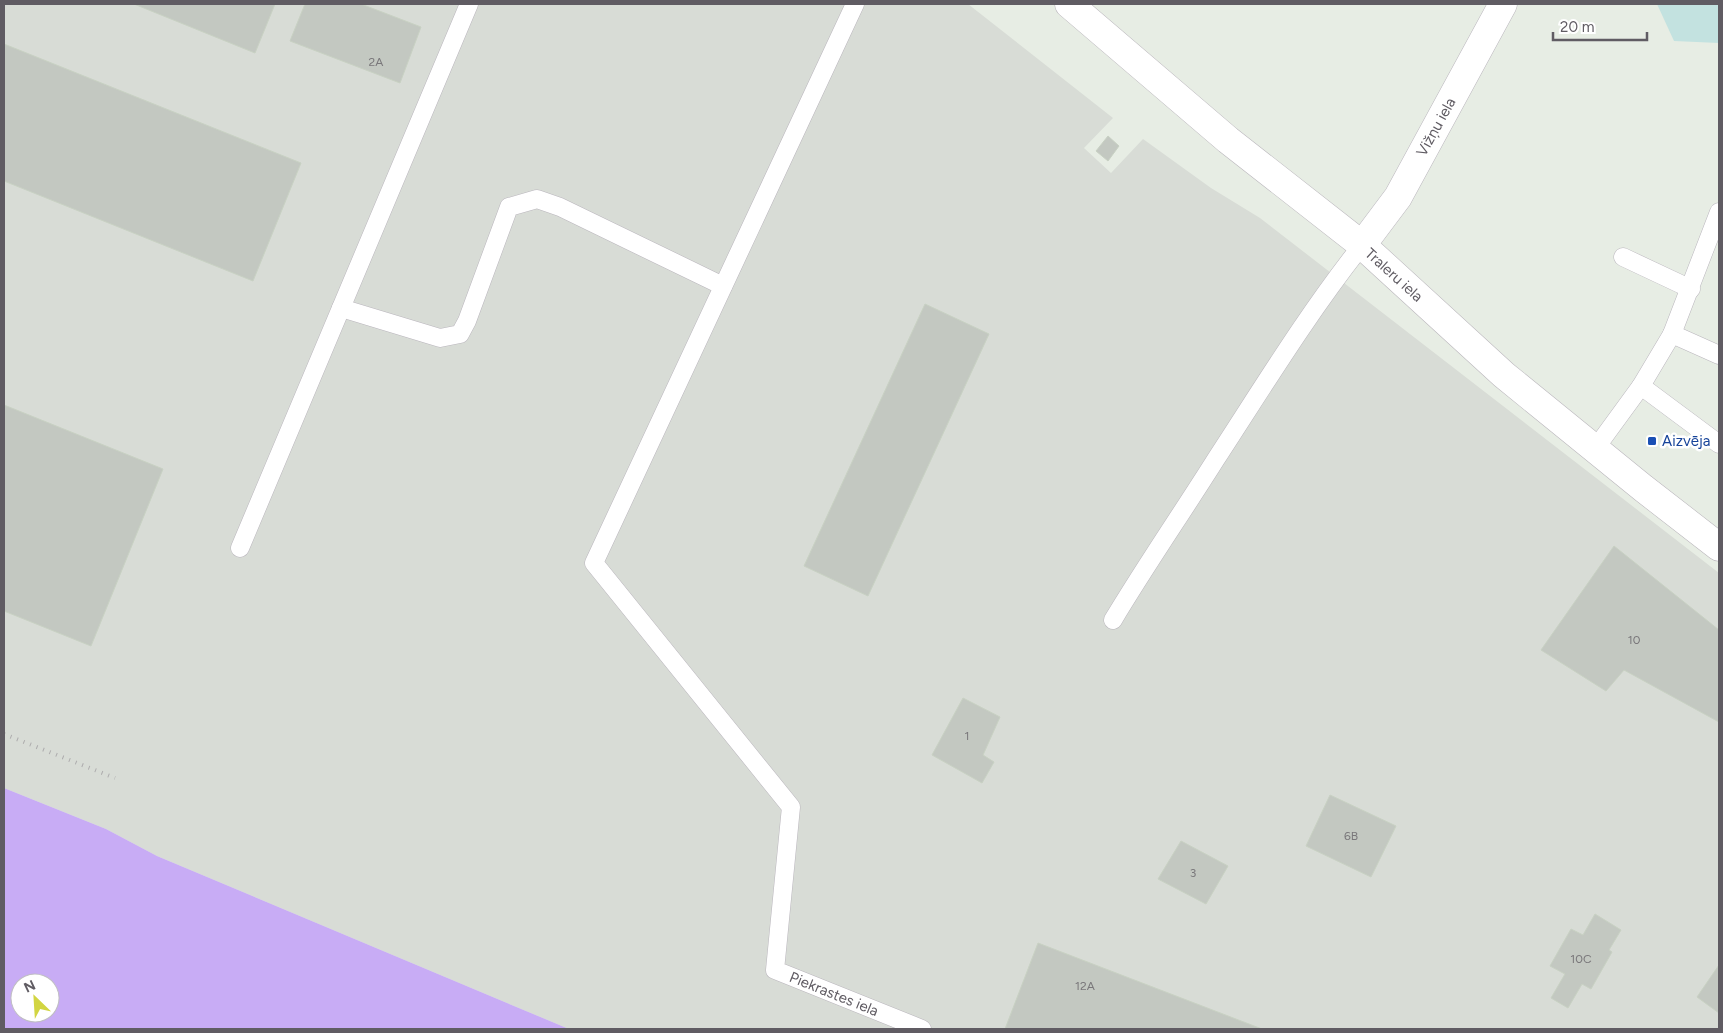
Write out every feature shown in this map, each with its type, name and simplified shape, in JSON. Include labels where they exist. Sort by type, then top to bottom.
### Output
[{"type":"main road","name":"Traleru iela","points":[[1069,4],[1228,140],[1362,245],[1504,375],[1594,449],[1719,547]]},
{"type":"main road","name":"Vižņu iela","points":[[1362,245],[1398,196],[1503,4]]},
{"type":"lane","points":[[240,548],[469,4]]},
{"type":"lane","points":[[341,308],[440,338],[460,334],[468,321],[509,207],[537,199],[560,207],[723,286],[855,4]]},
{"type":"lane","points":[[1594,449],[1641,386],[1672,334],[1691,289],[1719,212]]},
{"type":"lane","points":[[1113,620],[1150,558],[1192,498],[1320,297],[1362,245]]},
{"type":"lane","points":[[1623,257],[1691,289]]},
{"type":"lane","name":"Piekrastes iela","points":[[723,286],[594,563],[791,808],[775,970],[922,1029]]},
{"type":"lane","points":[[1672,334],[1719,355]]},
{"type":"lane","points":[[1641,386],[1719,444]]},
{"type":"shaded area","points":[[4,4],[968,4],[1113,118],[1084,148],[1111,173],[1143,139],[1211,188],[1260,218],[1719,573],[1719,1029],[569,1029],[157,856],[106,829],[4,788]]},
{"type":"shaded area","points":[[1657,4],[1719,4],[1719,43],[1674,41]]},
{"type":"shaded area","points":[[4,788],[106,829],[157,856],[569,1029],[4,1029]]},
{"type":"building","points":[[134,4],[275,4],[255,53]]},
{"type":"building","points":[[305,4],[361,4],[421,27],[400,83],[290,41]]},
{"type":"building","points":[[4,44],[301,163],[253,281],[4,181]]},
{"type":"building","points":[[1108,136],[1119,146],[1108,161],[1096,151]]},
{"type":"building","points":[[925,304],[989,334],[868,596],[804,566]]},
{"type":"building","points":[[4,405],[163,469],[91,646],[4,611]]},
{"type":"building","points":[[1614,546],[1719,630],[1719,722],[1624,670],[1606,691],[1541,650]]},
{"type":"building","points":[[963,698],[1000,717],[983,755],[994,762],[982,783],[932,755]]},
{"type":"building","points":[[1330,795],[1396,826],[1371,877],[1306,846]]},
{"type":"building","points":[[1181,841],[1228,866],[1206,904],[1158,879]]},
{"type":"building","points":[[1595,914],[1621,930],[1609,950],[1612,952],[1591,989],[1582,984],[1568,1008],[1551,998],[1565,974],[1550,966],[1571,929],[1583,935]]},
{"type":"building","points":[[1038,943],[1262,1029],[1005,1029]]},
{"type":"building","points":[[1719,965],[1719,1013],[1697,997]]},
{"type":"railway","points":[[4,734],[115,778]]},
{"type":"place","name":"Aizvēja","points":[[1652,441]]}]
